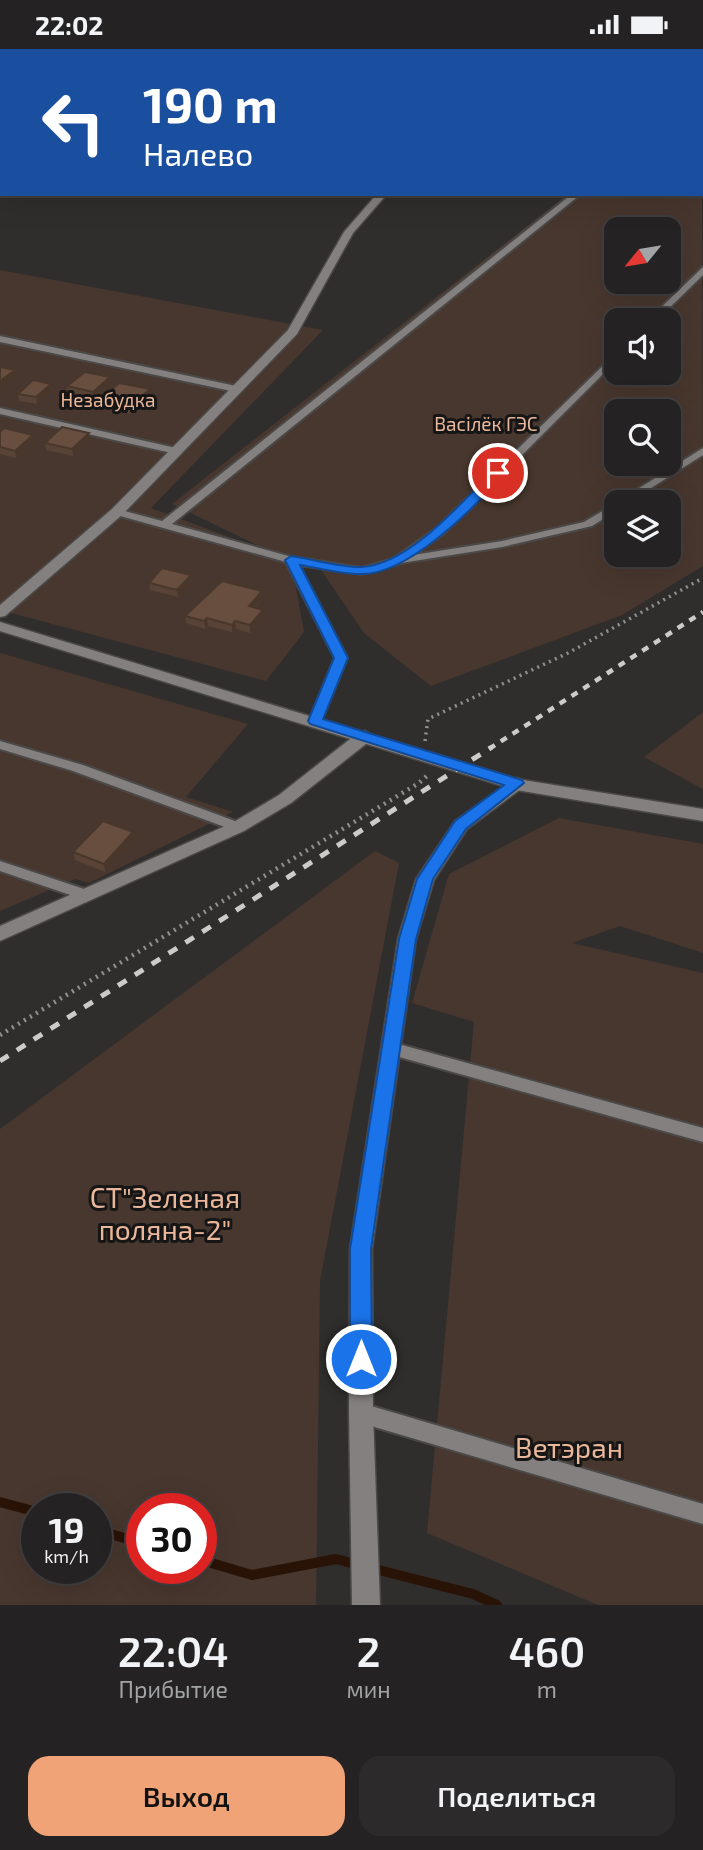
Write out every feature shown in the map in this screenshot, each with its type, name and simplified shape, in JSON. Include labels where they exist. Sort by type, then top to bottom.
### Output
[{"type":"street","points":[[0,613],[117,512],[293,332],[349,232],[380,196]]},
{"type":"street","points":[[0,626],[516,783],[703,815]]},
{"type":"street","points":[[0,934],[239,827],[285,799],[365,736]]},
{"type":"street","points":[[366,1599],[361,1413],[361,1249],[407,939],[425,879],[461,825],[516,783]]},
{"type":"lane","points":[[165,524],[575,196]]},
{"type":"lane","points":[[664,308],[703,270]]},
{"type":"lane","points":[[0,339],[236,389]]},
{"type":"lane","points":[[397,561],[440,531],[604,368]]},
{"type":"lane","points":[[0,411],[176,451]]},
{"type":"lane","points":[[641,490],[703,451]]},
{"type":"lane","points":[[117,512],[291,560],[362,571],[397,561],[502,544],[588,524],[604,514]]},
{"type":"lane","points":[[291,560],[341,658],[315,721]]},
{"type":"lane","points":[[0,745],[78,768],[239,827]]},
{"type":"lane","points":[[0,866],[85,895]]},
{"type":"lane","points":[[391,1048],[703,1135]]},
{"type":"lane","points":[[361,1413],[703,1514]]},
{"type":"path","points":[[0,1035],[318,841],[419,783],[429,775],[424,755],[428,719],[516,681],[641,615],[703,578]]},
{"type":"green space","points":[[565,196],[702,196],[703,566],[622,615],[431,686],[364,633],[317,564],[291,560],[304,632],[266,681],[0,610],[0,270],[323,330],[151,508],[280,556],[172,504]]},
{"type":"green space","points":[[0,653],[248,724],[186,797],[233,812],[89,883],[75,879],[0,911]]},
{"type":"green space","points":[[703,712],[703,789],[644,757]]},
{"type":"green space","name":"Ветэран","points":[[559,818],[703,844],[703,953],[620,926],[572,943],[703,973],[703,1605],[598,1605],[427,1533],[474,1022],[412,1003],[449,874]]},
{"type":"green space","name":"СТ\"Зеленая поляна-2\"","points":[[375,851],[399,863],[320,1281],[316,1605],[0,1605],[0,1129]]},
{"type":"building","points":[[0,367],[15,370],[0,381]]},
{"type":"building","points":[[85,372],[110,377],[93,392],[67,386]]},
{"type":"building","points":[[33,380],[51,384],[36,397],[18,394]]},
{"type":"building","points":[[119,383],[150,389],[130,407],[99,401]]},
{"type":"building","points":[[62,427],[89,433],[72,449],[45,443]]},
{"type":"building","points":[[4,428],[33,435],[15,451],[0,447],[0,432]]},
{"type":"building","points":[[162,568],[191,575],[177,590],[149,583]]},
{"type":"building","points":[[222,581],[262,591],[249,606],[263,610],[250,625],[235,621],[232,625],[207,618],[204,621],[185,616]]},
{"type":"building","points":[[103,821],[133,832],[104,864],[73,852]]},
{"type":"waterway","points":[[0,1502],[21,1508]]},
{"type":"waterway","points":[[112,1535],[126,1538]]},
{"type":"waterway","points":[[217,1565],[252,1575],[336,1559],[359,1565]]},
{"type":"waterway","points":[[371,1568],[473,1594],[497,1605]]},
{"type":"railway","points":[[489,749],[703,612]]},
{"type":"railway","points":[[0,1061],[492,747]]},
{"type":"route","points":[[361,1359],[361,1249],[407,939],[425,879],[461,825],[516,783],[315,721],[341,658],[291,560],[362,571],[397,561],[440,531],[498,473]]},
{"type":"park label","name":"Незабудка","points":[[108,399]]},
{"type":"park label","name":"Васілёк ГЭС","points":[[486,423]]}]
